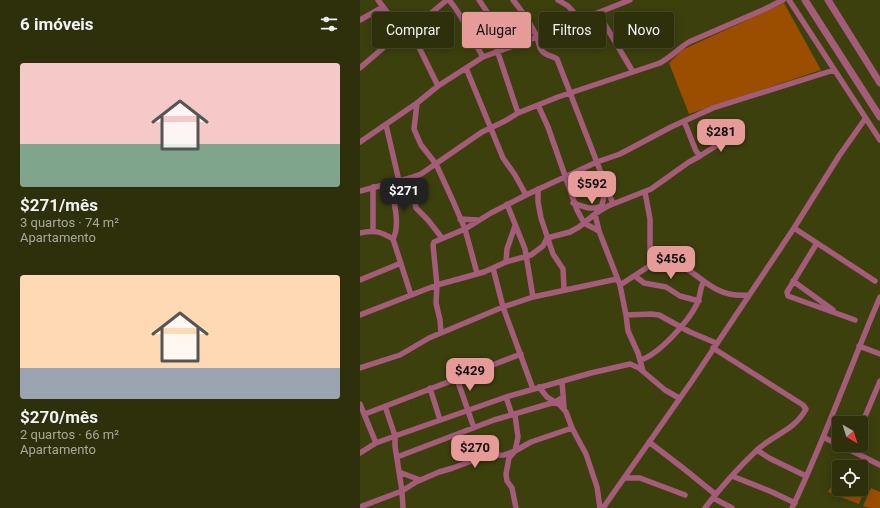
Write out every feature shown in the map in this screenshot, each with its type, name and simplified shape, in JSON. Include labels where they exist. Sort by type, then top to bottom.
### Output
[{"type":"street","points":[[378,0],[387,12]]},
{"type":"street","points":[[434,12],[448,0],[462,18],[483,56]]},
{"type":"street","points":[[480,0],[488,12]]},
{"type":"street","points":[[513,0],[525,14],[537,37],[541,51],[544,54],[557,59],[613,204]]},
{"type":"street","points":[[558,0],[568,6],[574,12]]},
{"type":"street","points":[[600,12],[617,2],[630,0]]},
{"type":"street","points":[[360,191],[410,178],[436,164],[490,128],[518,114],[571,93],[664,61],[679,48],[689,42],[783,0]]},
{"type":"street","points":[[789,0],[880,140]]},
{"type":"street","points":[[805,0],[880,117]]},
{"type":"street","points":[[828,0],[880,83]]},
{"type":"street","points":[[360,20],[383,7]]},
{"type":"street","points":[[606,26],[633,72]]},
{"type":"street","points":[[531,39],[537,37]]},
{"type":"street","points":[[360,68],[384,48]]},
{"type":"street","points":[[419,48],[438,86]]},
{"type":"street","points":[[360,142],[483,56],[504,48]]},
{"type":"street","points":[[497,50],[518,114]]},
{"type":"street","points":[[466,68],[503,158],[515,175],[526,195]]},
{"type":"street","points":[[441,333],[436,302],[437,285],[433,245],[434,242],[465,229],[507,204],[538,189],[597,162],[620,154],[684,121],[713,108],[834,70]]},
{"type":"street","points":[[417,103],[414,129],[421,145],[436,164],[465,229],[477,273]]},
{"type":"street","points":[[538,105],[548,128],[573,202],[584,223],[599,231]]},
{"type":"street","points":[[603,508],[749,295],[794,228],[839,156],[865,119]]},
{"type":"street","points":[[684,121],[696,151],[700,156]]},
{"type":"street","points":[[386,125],[398,181]]},
{"type":"street","points":[[573,202],[584,207],[601,208],[644,192],[655,187],[688,162],[733,135]]},
{"type":"street","points":[[568,187],[573,173]]},
{"type":"street","points":[[410,178],[416,208],[428,220],[442,238]]},
{"type":"street","points":[[390,183],[396,222],[396,230],[393,239],[411,295]]},
{"type":"street","points":[[373,187],[373,230]]},
{"type":"street","points":[[360,315],[437,285],[448,283],[493,268],[538,251],[543,246],[547,238],[570,232],[595,214],[601,208],[606,187]]},
{"type":"street","points":[[538,189],[538,202],[547,238],[554,258],[563,269],[564,289]]},
{"type":"street","points":[[644,192],[650,219],[650,266]]},
{"type":"street","points":[[507,204],[525,249],[533,297]]},
{"type":"street","points":[[595,214],[599,231],[620,285],[628,330],[635,344],[644,371]]},
{"type":"street","points":[[460,219],[478,220]]},
{"type":"street","points":[[506,262],[507,248],[515,226]]},
{"type":"street","points":[[794,228],[875,281]]},
{"type":"street","points":[[360,233],[373,230],[393,239]]},
{"type":"street","points":[[817,243],[793,281],[787,292],[788,296],[855,320]]},
{"type":"street","points":[[620,285],[657,261],[661,260],[678,264],[689,270],[711,287],[726,293],[739,296],[749,295]]},
{"type":"street","points":[[360,280],[401,263]]},
{"type":"street","points":[[493,268],[503,306],[533,389]]},
{"type":"street","points":[[635,276],[644,283],[666,288],[680,296],[699,301]]},
{"type":"street","points":[[360,368],[400,355],[441,333],[503,306],[564,289],[617,279]]},
{"type":"street","points":[[641,360],[654,354],[681,327],[699,301],[700,287],[704,281]]},
{"type":"street","points":[[793,281],[839,315]]},
{"type":"street","points":[[732,476],[772,492],[794,506],[880,297]]},
{"type":"street","points":[[626,315],[659,315],[715,345],[805,407],[805,411],[797,422],[789,429],[767,442],[758,450],[714,496],[706,508]]},
{"type":"street","points":[[859,346],[880,354]]},
{"type":"street","points":[[365,414],[521,354]]},
{"type":"street","points":[[360,447],[363,451],[376,443],[506,397],[591,373],[630,364],[644,371],[665,390],[678,398]]},
{"type":"street","points":[[457,379],[474,428]]},
{"type":"street","points":[[562,381],[564,408],[572,428],[586,454],[599,498],[600,508]]},
{"type":"street","points":[[865,416],[880,381]]},
{"type":"street","points":[[547,397],[550,385]]},
{"type":"street","points":[[539,387],[547,397],[564,408]]},
{"type":"street","points":[[430,388],[440,420]]},
{"type":"street","points":[[506,397],[514,415],[518,437],[515,451],[509,458],[506,474],[507,481],[512,488],[516,508]]},
{"type":"street","points":[[396,457],[494,420],[555,402],[563,397]]},
{"type":"street","points":[[360,404],[376,443]]},
{"type":"street","points":[[385,406],[395,436],[396,457],[402,490],[402,508]]},
{"type":"street","points":[[360,507],[402,490],[420,480],[484,456],[504,455],[531,442],[572,428]]},
{"type":"street","points":[[823,437],[832,442]]},
{"type":"street","points":[[649,442],[683,468],[714,496],[732,508]]},
{"type":"street","points":[[758,450],[770,458],[806,476]]},
{"type":"street","points":[[859,452],[879,464]]},
{"type":"street","points":[[399,472],[420,480]]},
{"type":"street","points":[[624,478],[640,478],[685,495]]},
{"type":"street","points":[[599,498],[610,499]]},
{"type":"shaded area","points":[[784,3],[821,70],[689,114],[669,63],[682,50]]},
{"type":"shaded area","points":[[832,485],[832,494],[828,492]]},
{"type":"shaded area","points":[[871,488],[880,492],[880,508],[863,506]]},
{"type":"shaded area","points":[[838,496],[862,496],[859,504]]}]
